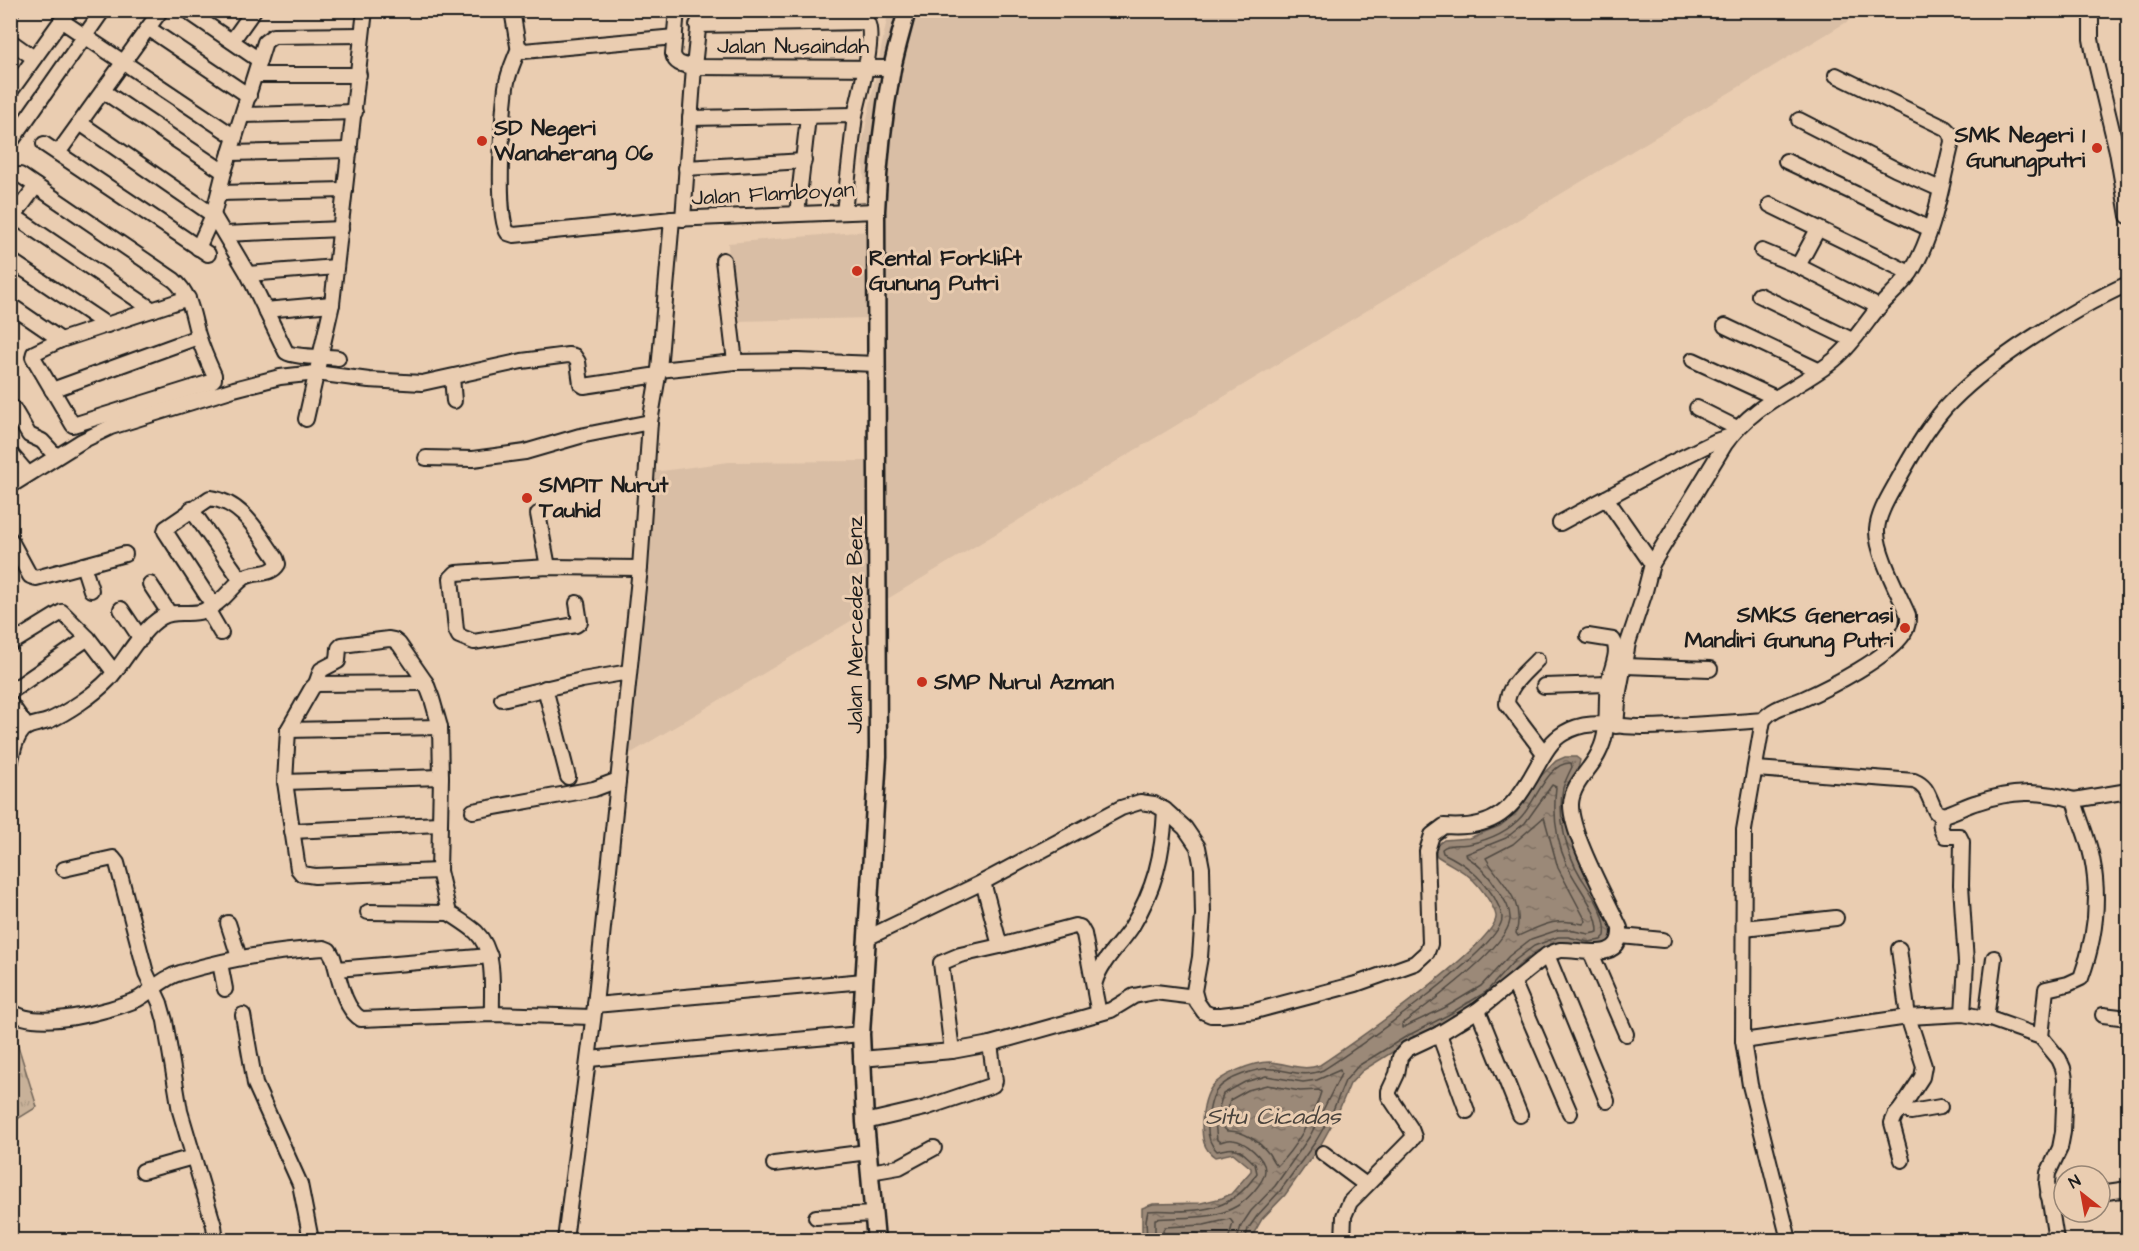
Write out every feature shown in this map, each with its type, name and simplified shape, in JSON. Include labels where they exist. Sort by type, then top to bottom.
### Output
[{"type":"main road","name":"Jalan Mercedez Benz","points":[[876,1240],[865,1122],[861,1034],[878,756],[877,169],[892,68],[907,10]]},
{"type":"street","points":[[10,92],[34,58],[72,24],[103,10]]},
{"type":"street","points":[[58,153],[161,10]]},
{"type":"street","points":[[186,10],[203,15],[232,41],[260,60]]},
{"type":"street","points":[[232,41],[254,10]]},
{"type":"street","points":[[306,419],[332,304],[365,10]]},
{"type":"street","points":[[677,10],[674,59],[679,64],[694,67]]},
{"type":"street","points":[[565,1240],[594,1011],[640,568],[650,422],[686,168],[700,10]]},
{"type":"street","points":[[2091,10],[2091,39],[2117,151],[2128,216]]},
{"type":"street","points":[[513,11],[519,48],[524,51],[675,37]]},
{"type":"street","points":[[697,25],[825,17],[863,21],[869,25],[865,69],[855,115],[844,212]]},
{"type":"street","points":[[72,24],[235,137]]},
{"type":"street","points":[[10,143],[72,24]]},
{"type":"street","points":[[148,28],[249,96]]},
{"type":"street","points":[[44,144],[203,251],[224,172],[265,42],[273,36],[361,35]]},
{"type":"street","points":[[10,41],[34,58]]},
{"type":"street","name":"Jalan Flamboyan","points":[[519,48],[506,87],[501,168],[504,228],[508,233],[514,235],[677,219],[876,211]]},
{"type":"street","name":"Jalan Nusaindah","points":[[694,67],[892,68]]},
{"type":"street","points":[[256,75],[359,75]]},
{"type":"street","points":[[1560,523],[1734,432],[1774,397],[1840,354],[1910,273],[1930,230],[1952,142],[1951,134],[1945,128],[1836,75]]},
{"type":"street","points":[[103,91],[224,172]]},
{"type":"street","points":[[243,115],[354,112]]},
{"type":"street","points":[[690,118],[855,115]]},
{"type":"street","points":[[797,214],[808,117]]},
{"type":"street","points":[[1798,120],[1940,189]]},
{"type":"street","points":[[80,123],[213,215],[248,274],[288,354],[338,358]]},
{"type":"street","points":[[230,153],[350,150]]},
{"type":"street","points":[[686,168],[804,161]]},
{"type":"street","points":[[1786,161],[1930,230]]},
{"type":"street","points":[[20,175],[174,280],[183,289],[188,298],[198,337],[214,375],[211,382],[75,425],[72,424],[33,354],[61,340],[188,298]]},
{"type":"street","points":[[36,186],[12,219],[153,310]]},
{"type":"street","points":[[219,193],[345,190]]},
{"type":"street","points":[[1770,205],[1910,273]]},
{"type":"street","points":[[225,234],[341,229]]},
{"type":"street","points":[[1798,266],[1818,229]]},
{"type":"street","points":[[1762,251],[1798,266],[1879,307]]},
{"type":"street","points":[[10,260],[107,325]]},
{"type":"street","points":[[723,260],[735,362]]},
{"type":"street","points":[[248,274],[336,267]]},
{"type":"street","points":[[1789,1240],[1750,1085],[1743,1041],[1744,830],[1763,720],[1769,712],[1809,696],[1883,655],[1904,634],[1908,625],[1908,615],[1880,549],[1878,522],[1916,448],[1945,408],[1982,372],[2058,320],[2128,284]]},
{"type":"street","points":[[1759,295],[1852,340]]},
{"type":"street","points":[[265,310],[332,304]]},
{"type":"street","points":[[10,305],[61,340]]},
{"type":"street","points":[[1725,326],[1818,370]]},
{"type":"street","points":[[52,390],[198,337]]},
{"type":"street","points":[[10,486],[56,456],[111,427],[234,388],[280,377],[316,373],[369,380],[422,383],[522,361],[568,355],[574,356],[578,362],[581,384],[584,386],[735,362],[798,361],[877,364]]},
{"type":"street","points":[[1693,360],[1774,397]]},
{"type":"street","points":[[452,377],[454,401]]},
{"type":"street","points":[[13,408],[29,435],[42,441],[56,456]]},
{"type":"street","points":[[1696,408],[1734,432]]},
{"type":"street","points":[[426,458],[473,459],[525,452],[580,436],[650,422]]},
{"type":"street","points":[[1343,1240],[1346,1208],[1414,1137],[1389,1096],[1400,1057],[1407,1049],[1439,1034],[1478,1010],[1547,955],[1560,950],[1591,953],[1608,950],[1617,945],[1621,936],[1620,928],[1581,844],[1573,822],[1571,805],[1574,792],[1599,754],[1611,725],[1628,643],[1652,564],[1679,516],[1734,432]]},
{"type":"street","points":[[10,453],[28,474]]},
{"type":"street","points":[[11,762],[18,737],[27,727],[50,720],[102,685],[155,622],[169,613],[192,613],[210,607],[227,595],[241,579],[273,570],[278,564],[242,511],[226,501],[210,498],[166,528],[166,534],[210,607],[221,633]]},
{"type":"street","points":[[1606,498],[1652,564]]},
{"type":"street","points":[[191,509],[241,579]]},
{"type":"street","points":[[538,514],[548,567]]},
{"type":"street","points":[[10,539],[32,578],[125,554]]},
{"type":"street","points":[[83,565],[91,590]]},
{"type":"street","points":[[577,603],[580,622],[576,626],[474,642],[459,636],[456,630],[452,575],[548,567],[640,568]]},
{"type":"street","points":[[150,584],[169,613]]},
{"type":"street","points":[[121,609],[141,639]]},
{"type":"street","points":[[10,644],[62,612],[88,638],[114,672]]},
{"type":"street","points":[[1588,636],[1610,638],[1615,642],[1614,661],[1608,684],[1611,725]]},
{"type":"street","points":[[10,692],[88,638]]},
{"type":"street","points":[[439,871],[299,876],[285,782],[288,730],[316,684],[321,669],[338,661],[339,648],[342,645],[389,639],[399,644],[426,683],[440,727],[439,871],[449,913]]},
{"type":"street","points":[[1537,660],[1512,687],[1507,704],[1544,753]]},
{"type":"street","points":[[1624,666],[1710,669]]},
{"type":"street","points":[[502,699],[582,680],[629,672]]},
{"type":"street","points":[[316,684],[426,683]]},
{"type":"street","points":[[1544,686],[1608,684]]},
{"type":"street","points":[[545,688],[568,777]]},
{"type":"street","points":[[10,703],[27,727]]},
{"type":"street","points":[[867,938],[983,882],[1121,808],[1140,802],[1154,804],[1165,810],[1185,828],[1194,840],[1201,857],[1202,939],[1194,992],[1197,1002],[1204,1012],[1211,1015],[1255,1011],[1356,984],[1415,963],[1427,952],[1430,944],[1427,850],[1432,835],[1444,826],[1476,826],[1500,814],[1519,798],[1544,753],[1555,740],[1572,728],[1583,725],[1666,727],[1763,720]]},
{"type":"street","points":[[288,730],[440,727]]},
{"type":"street","points":[[1756,769],[1914,781],[1923,784],[1929,792],[1936,812],[1943,815]]},
{"type":"street","points":[[285,782],[441,777]]},
{"type":"street","points":[[473,811],[594,789],[618,780]]},
{"type":"street","points":[[1963,1014],[1966,963],[1961,885],[1962,842],[1959,836],[1949,837],[1942,833],[1940,821],[1943,815],[1977,802],[2014,792],[2035,792],[2074,800],[2128,791]]},
{"type":"street","points":[[2041,1037],[2046,988],[2068,984],[2081,978],[2093,933],[2096,911],[2092,859],[2074,800]]},
{"type":"street","points":[[1094,988],[1104,963],[1131,928],[1152,886],[1161,857],[1165,810]]},
{"type":"street","points":[[292,831],[439,824]]},
{"type":"street","points":[[64,868],[116,859],[146,973],[160,1003],[165,1021],[180,1111],[214,1226],[216,1240]]},
{"type":"street","points":[[983,882],[1000,946]]},
{"type":"street","points":[[368,912],[449,913],[475,931],[487,946],[490,956],[492,1014]]},
{"type":"street","points":[[1744,928],[1836,918]]},
{"type":"street","points":[[228,923],[239,957]]},
{"type":"street","points":[[952,1051],[940,963],[960,956],[1078,926],[1084,934],[1099,1011],[1097,1014]]},
{"type":"street","points":[[1621,936],[1663,940]]},
{"type":"street","points":[[10,1010],[20,1017],[32,1019],[82,1016],[139,998],[173,975],[239,957],[324,948],[329,950],[349,1006],[354,1015],[361,1019],[594,1011],[864,981]]},
{"type":"street","points":[[1899,949],[1908,1017],[1924,1066],[1922,1077],[1892,1123],[1902,1160]]},
{"type":"street","points":[[1591,953],[1626,1034]]},
{"type":"street","points":[[1547,955],[1607,1101]]},
{"type":"street","points":[[337,969],[490,956]]},
{"type":"street","points":[[1986,1019],[1994,958]]},
{"type":"street","points":[[220,963],[225,989]]},
{"type":"street","points":[[1514,983],[1570,1113]]},
{"type":"street","points":[[861,1059],[952,1051],[990,1044],[1111,1010],[1134,996],[1144,994],[1155,992],[1196,997]]},
{"type":"street","points":[[1478,1010],[1520,1115]]},
{"type":"street","points":[[1743,1041],[1908,1017],[1963,1014],[2041,1037],[2059,1059],[2065,1079],[2063,1132],[2060,1148],[2048,1173],[2048,1195],[2056,1240]]},
{"type":"street","points":[[243,1015],[255,1084],[300,1184],[311,1240]]},
{"type":"street","points":[[2103,1015],[2128,1018]]},
{"type":"street","points":[[589,1059],[861,1034]]},
{"type":"street","points":[[1439,1034],[1467,1111]]},
{"type":"street","points":[[865,1122],[925,1108],[993,1085],[995,1081],[990,1044]]},
{"type":"street","points":[[1901,1109],[1917,1112],[1940,1107]]},
{"type":"street","points":[[870,1172],[899,1167],[934,1148]]},
{"type":"street","points":[[774,1164],[868,1152]]},
{"type":"street","points":[[1323,1153],[1366,1185]]},
{"type":"street","points":[[143,1171],[194,1157]]},
{"type":"street","points":[[2112,1191],[2128,1189]]},
{"type":"street","points":[[2048,1195],[2052,1195]]},
{"type":"street","points":[[816,1217],[874,1214]]},
{"type":"shaded area","points":[[828,11],[1865,11],[628,755],[629,684],[646,588],[654,472],[729,462],[868,461],[874,318],[732,321],[728,243],[868,231],[862,145],[888,14],[827,16]]},
{"type":"green space","points":[[15,1036],[37,1107],[11,1123],[11,1037]]},
{"type":"water","name":"Situ Cicadas","points":[[1565,757],[1576,757],[1580,760],[1569,790],[1571,834],[1574,847],[1601,899],[1612,938],[1603,945],[1588,948],[1559,943],[1537,951],[1518,966],[1490,996],[1362,1071],[1350,1084],[1321,1144],[1285,1195],[1262,1219],[1250,1240],[1142,1240],[1142,1208],[1153,1204],[1201,1203],[1222,1198],[1231,1194],[1251,1171],[1251,1168],[1233,1153],[1215,1157],[1204,1143],[1203,1110],[1209,1092],[1215,1083],[1237,1070],[1263,1063],[1307,1068],[1320,1065],[1419,994],[1473,948],[1490,929],[1496,916],[1489,901],[1470,877],[1437,856],[1436,846],[1444,840],[1469,838],[1500,826],[1517,812],[1538,779],[1556,761]]},
{"type":"place","name":"SD Negeri Wanaherang 06","points":[[482,141]]},
{"type":"place","name":"SMK Negeri 1 Gunungputri","points":[[2097,148]]},
{"type":"place","name":"Rental Forklift Gunung Putri","points":[[857,271]]},
{"type":"place","name":"SMPIT Nurut Tauhid","points":[[527,498]]},
{"type":"place","name":"SMKS Generasi Mandiri Gunung Putri","points":[[1905,628]]},
{"type":"place","name":"SMP Nurul Azman","points":[[922,682]]}]
